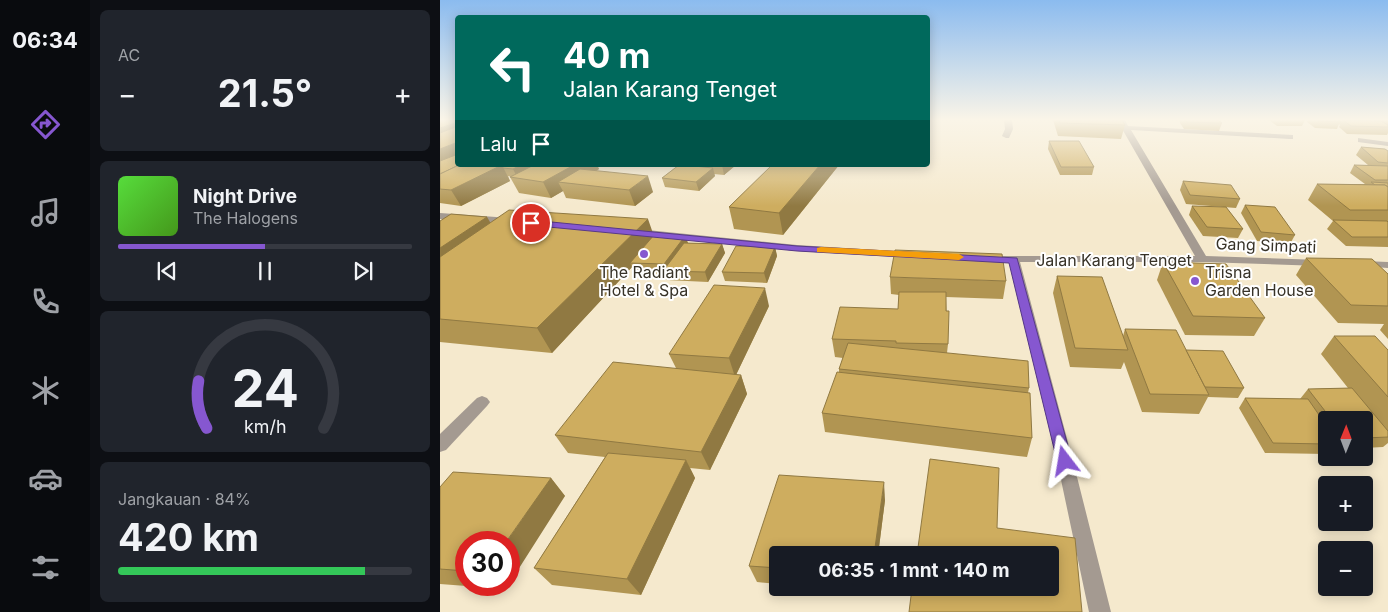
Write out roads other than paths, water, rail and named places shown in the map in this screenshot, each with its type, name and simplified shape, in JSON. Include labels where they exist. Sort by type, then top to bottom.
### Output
[{"type":"street","name":"Jalan Karang Tenget","points":[[1137,149],[1202,259]]},
{"type":"street","points":[[440,216],[525,222]]},
{"type":"street","points":[[628,232],[797,248],[925,255]]},
{"type":"street","name":"Jalan Karang Tenget","points":[[974,258],[1014,260],[1202,259]]},
{"type":"street","name":"Gang Simpati","points":[[1202,259],[1329,263]]},
{"type":"street","name":"Jalan Karang Tenget","points":[[1014,260],[1065,461],[1100,612]]},
{"type":"street","points":[[1349,264],[1388,265]]},
{"type":"street","points":[[440,445],[482,402]]},
{"type":"place","name":"The Radiant Hotel & Spa","points":[[644,254]]},
{"type":"place","name":"Trisna Garden House","points":[[1195,281]]}]
